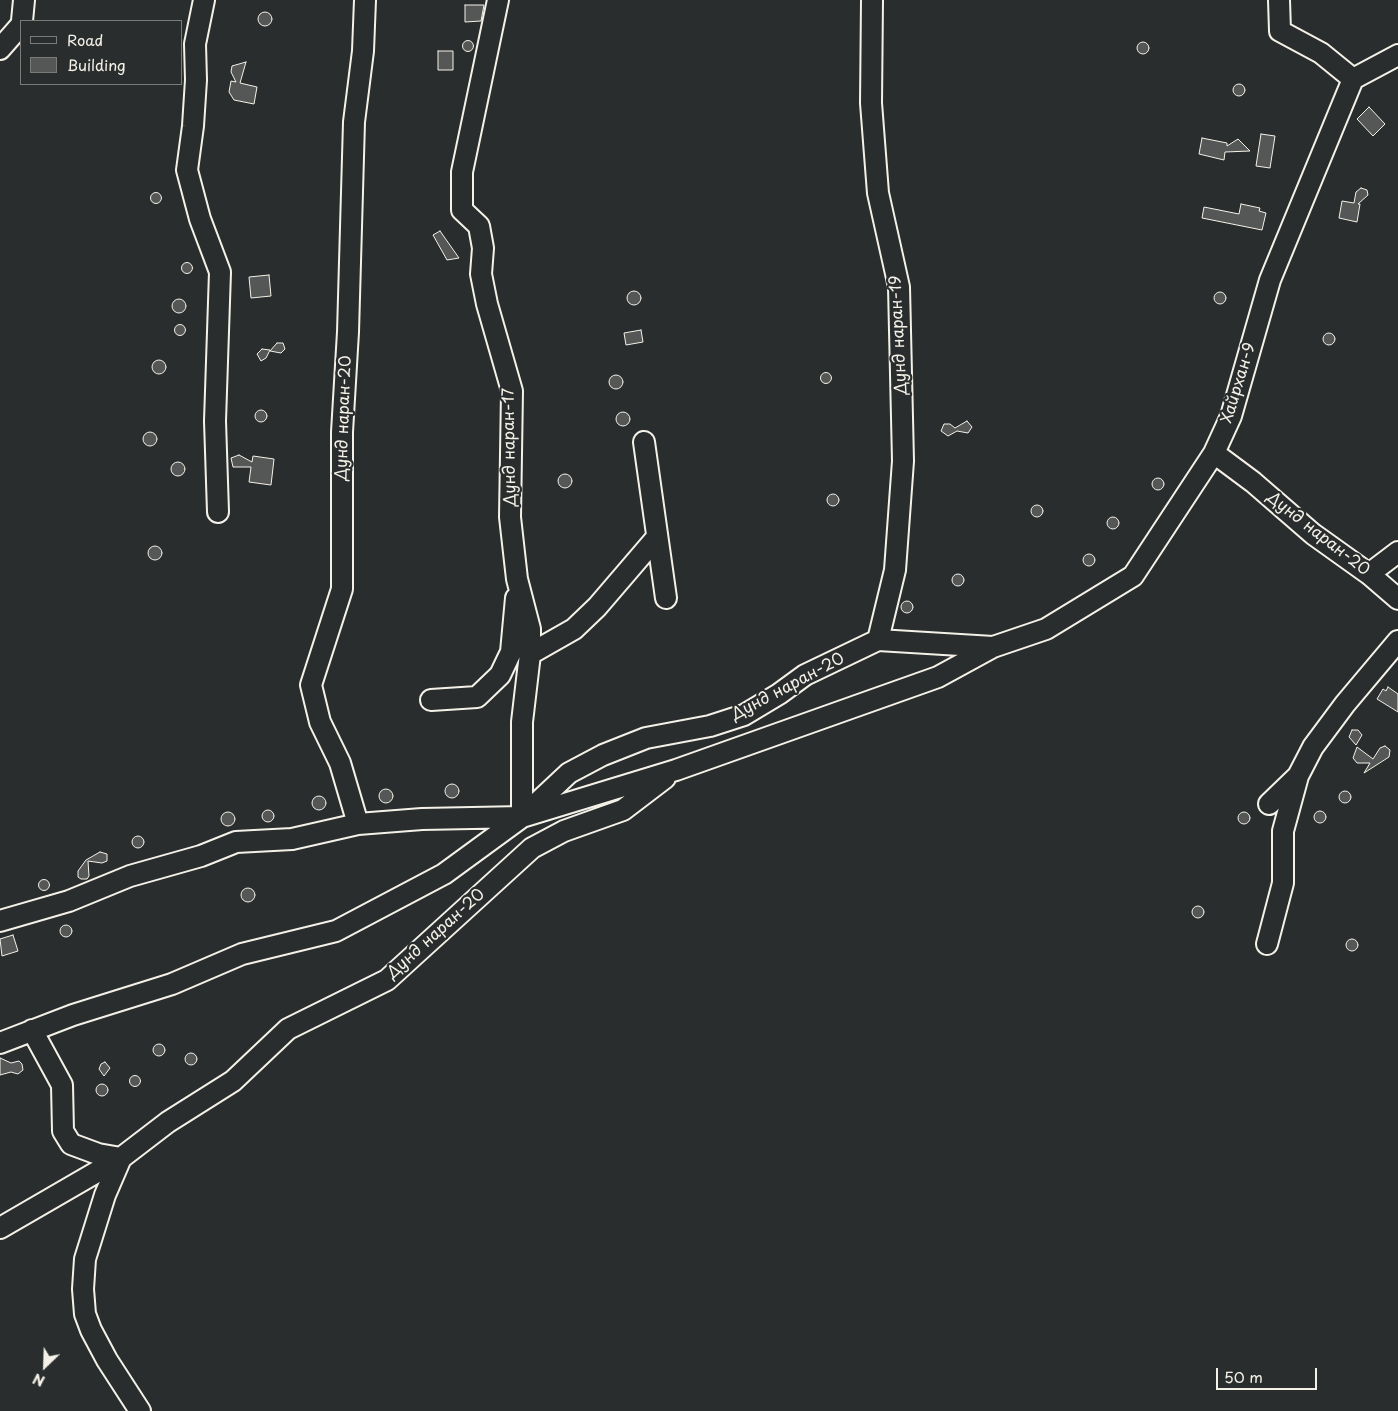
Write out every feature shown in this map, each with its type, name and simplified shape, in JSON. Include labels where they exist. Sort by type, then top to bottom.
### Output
[{"type":"street","points":[[22,20],[24,0]]},
{"type":"street","points":[[204,0],[195,44],[196,90],[187,170],[200,219],[220,272],[214,421],[218,512]]},
{"type":"street","name":"Дунд наран-20","points":[[358,824],[340,763],[320,722],[311,685],[342,589],[342,432],[348,332],[354,122],[362,51],[365,0]]},
{"type":"street","name":"Дунд наран-17","points":[[498,0],[462,172],[462,210],[479,226],[484,248],[481,274],[485,294],[512,390],[510,517],[517,578],[530,629],[530,654],[522,722],[522,817]]},
{"type":"street","name":"Дунд наран-19","points":[[872,0],[870,103],[878,193],[899,287],[903,461],[895,570],[878,640]]},
{"type":"street","points":[[1279,0],[1280,31],[1321,53],[1353,79],[1398,54]]},
{"type":"street","points":[[0,49],[20,26]]},
{"type":"street","name":"Хайрхан-9","points":[[1046,630],[1133,576],[1214,453],[1231,416],[1270,280],[1353,79]]},
{"type":"street","points":[[644,442],[666,598]]},
{"type":"street","name":"Дунд наран-20","points":[[1214,453],[1253,482],[1313,534],[1369,574],[1398,599]]},
{"type":"street","points":[[530,654],[574,629],[597,607],[657,537]]},
{"type":"street","points":[[1369,574],[1398,552]]},
{"type":"street","points":[[431,700],[477,697],[500,675],[511,652],[517,578]]},
{"type":"street","name":"Дунд наран-20","points":[[0,1043],[32,1030],[172,984],[242,954],[336,931],[444,874],[522,817],[570,773],[603,755],[646,738],[710,726],[744,715],[779,694],[805,675],[878,640],[993,646],[1046,630]]},
{"type":"street","points":[[1268,944],[1283,883],[1283,831],[1298,776],[1314,747],[1345,704],[1398,641]]},
{"type":"street","points":[[0,921],[69,900],[130,876],[201,856],[236,842],[292,839],[358,824],[422,819],[522,817],[676,770],[938,677],[993,646]]},
{"type":"street","name":"Дунд наран-20","points":[[0,1228],[121,1158],[168,1122],[232,1081],[288,1029],[387,980],[532,848],[564,831],[623,810],[676,770]]},
{"type":"street","points":[[1269,804],[1298,776]]},
{"type":"street","points":[[32,1030],[62,1085],[63,1131],[71,1144],[98,1154],[121,1158],[105,1195],[85,1259],[83,1289],[85,1314],[91,1330],[107,1360],[140,1411]]},
{"type":"building","points":[[465,5],[484,5],[481,21],[465,22]]},
{"type":"building","points":[[265,12],[270,14],[272,19],[270,24],[265,26],[260,24],[258,19],[260,14]]},
{"type":"building","points":[[468,40],[474,46],[468,52],[462,46]]},
{"type":"building","points":[[1145,42],[1148,43],[1148,53],[1141,54],[1138,53],[1137,46],[1138,43]]},
{"type":"building","points":[[438,51],[453,51],[453,70],[438,70]]},
{"type":"building","points":[[246,62],[240,83],[257,87],[254,104],[234,100],[229,92],[231,81],[236,82],[231,72],[232,66]]},
{"type":"building","points":[[1241,84],[1244,85],[1244,95],[1237,96],[1234,95],[1233,88],[1234,85]]},
{"type":"building","points":[[1369,107],[1385,124],[1373,136],[1357,119]]},
{"type":"building","points":[[1261,134],[1275,136],[1270,168],[1256,166]]},
{"type":"building","points":[[1202,138],[1227,143],[1227,146],[1238,139],[1250,151],[1225,152],[1224,160],[1199,154]]},
{"type":"building","points":[[1361,188],[1367,190],[1368,195],[1358,204],[1360,204],[1357,222],[1339,218],[1342,201],[1354,203],[1356,192]]},
{"type":"building","points":[[156,192],[162,198],[156,204],[150,198]]},
{"type":"building","points":[[1241,204],[1260,208],[1259,211],[1266,213],[1262,230],[1202,218],[1204,207],[1239,214]]},
{"type":"building","points":[[440,231],[459,258],[447,260],[433,235]]},
{"type":"building","points":[[185,263],[189,263],[192,268],[191,272],[185,273],[182,270],[182,266]]},
{"type":"building","points":[[269,275],[271,296],[251,298],[249,277]]},
{"type":"building","points":[[634,291],[639,293],[641,298],[639,303],[634,305],[629,303],[627,298],[629,293]]},
{"type":"building","points":[[1222,292],[1225,293],[1225,303],[1218,304],[1215,303],[1214,296],[1215,293]]},
{"type":"building","points":[[179,299],[184,301],[186,306],[184,311],[179,313],[174,311],[172,306],[174,301]]},
{"type":"building","points":[[180,324],[186,330],[180,336],[174,330]]},
{"type":"building","points":[[641,330],[643,342],[626,345],[624,333]]},
{"type":"building","points":[[1331,333],[1334,334],[1334,344],[1327,345],[1324,344],[1323,337],[1324,334]]},
{"type":"building","points":[[277,343],[283,343],[285,349],[281,353],[270,351]]},
{"type":"building","points":[[262,349],[270,350],[266,358],[261,361],[257,354]]},
{"type":"building","points":[[156,360],[162,360],[166,367],[162,374],[156,374],[152,370],[152,364]]},
{"type":"building","points":[[826,372],[832,378],[826,384],[820,378]]},
{"type":"building","points":[[616,375],[621,377],[623,382],[621,387],[616,389],[611,387],[609,382],[611,377]]},
{"type":"building","points":[[261,410],[267,416],[261,422],[255,416]]},
{"type":"building","points":[[623,412],[628,414],[630,419],[628,424],[623,426],[618,424],[616,419],[618,414]]},
{"type":"building","points":[[967,421],[972,427],[968,433],[957,431],[948,436],[941,431],[944,424],[950,424],[955,428]]},
{"type":"building","points":[[147,432],[153,432],[157,439],[153,446],[147,446],[143,442],[143,436]]},
{"type":"building","points":[[239,455],[252,462],[253,456],[274,459],[271,485],[249,482],[251,467],[233,467],[231,458]]},
{"type":"building","points":[[175,462],[181,462],[185,469],[181,476],[175,476],[171,472],[171,466]]},
{"type":"building","points":[[565,474],[570,476],[572,481],[570,486],[565,488],[560,486],[558,481],[560,476]]},
{"type":"building","points":[[1156,478],[1160,478],[1164,484],[1160,490],[1156,490],[1152,486],[1152,482]]},
{"type":"building","points":[[831,494],[835,494],[839,500],[835,506],[831,506],[827,502],[827,498]]},
{"type":"building","points":[[1039,505],[1042,506],[1042,516],[1035,517],[1032,516],[1031,509],[1032,506]]},
{"type":"building","points":[[1115,517],[1118,518],[1118,528],[1111,529],[1108,528],[1107,521],[1108,518]]},
{"type":"building","points":[[152,546],[158,546],[162,553],[158,560],[152,560],[148,556],[148,550]]},
{"type":"building","points":[[1091,554],[1094,555],[1094,565],[1087,566],[1084,565],[1083,558],[1084,555]]},
{"type":"building","points":[[960,574],[963,575],[963,585],[956,586],[953,585],[952,578],[953,575]]},
{"type":"building","points":[[909,601],[912,602],[912,612],[905,613],[902,612],[901,605],[902,602]]},
{"type":"building","points":[[1388,687],[1398,694],[1398,712],[1377,699],[1383,689],[1386,691]]},
{"type":"building","points":[[1352,730],[1358,730],[1362,735],[1356,745],[1349,737]]},
{"type":"building","points":[[1385,746],[1390,750],[1389,757],[1364,773],[1370,763],[1357,763],[1353,758],[1357,747],[1373,759],[1380,748]]},
{"type":"building","points":[[449,784],[455,784],[459,791],[455,798],[449,798],[445,794],[445,788]]},
{"type":"building","points":[[386,789],[391,791],[393,796],[391,801],[386,803],[381,801],[379,796],[381,791]]},
{"type":"building","points":[[1347,791],[1350,792],[1350,802],[1343,803],[1340,802],[1339,795],[1340,792]]},
{"type":"building","points":[[319,796],[324,798],[326,803],[324,808],[319,810],[314,808],[312,803],[314,798]]},
{"type":"building","points":[[266,810],[270,810],[274,816],[270,822],[266,822],[262,818],[262,814]]},
{"type":"building","points":[[1322,811],[1325,812],[1325,822],[1318,823],[1315,822],[1314,815],[1315,812]]},
{"type":"building","points":[[228,812],[233,814],[235,819],[233,824],[228,826],[223,824],[221,819],[223,814]]},
{"type":"building","points":[[1246,812],[1249,813],[1249,823],[1242,824],[1239,823],[1238,816],[1239,813]]},
{"type":"building","points":[[136,836],[140,836],[144,842],[140,848],[136,848],[132,844],[132,840]]},
{"type":"building","points":[[100,852],[107,854],[107,861],[102,863],[88,861],[89,876],[87,879],[78,877],[78,871],[86,860]]},
{"type":"building","points":[[44,879],[50,885],[44,891],[38,885]]},
{"type":"building","points":[[248,888],[253,890],[255,895],[253,900],[248,902],[243,900],[241,895],[243,890]]},
{"type":"building","points":[[1200,906],[1203,907],[1203,917],[1196,918],[1193,917],[1192,910],[1193,907]]},
{"type":"building","points":[[64,925],[68,925],[72,931],[68,937],[64,937],[60,933],[60,929]]},
{"type":"building","points":[[13,935],[18,951],[2,956],[0,939]]},
{"type":"building","points":[[1354,939],[1357,940],[1357,950],[1350,951],[1347,950],[1346,943],[1347,940]]},
{"type":"building","points":[[159,1044],[165,1050],[159,1056],[153,1050]]},
{"type":"building","points":[[191,1053],[197,1059],[191,1065],[185,1059]]},
{"type":"building","points":[[0,1058],[11,1063],[19,1061],[22,1064],[23,1070],[18,1074],[11,1072],[0,1075]]},
{"type":"building","points":[[105,1062],[110,1068],[104,1076],[99,1069],[101,1064]]},
{"type":"building","points":[[135,1075],[141,1081],[135,1087],[129,1081]]},
{"type":"building","points":[[102,1084],[108,1090],[102,1096],[96,1090]]}]
